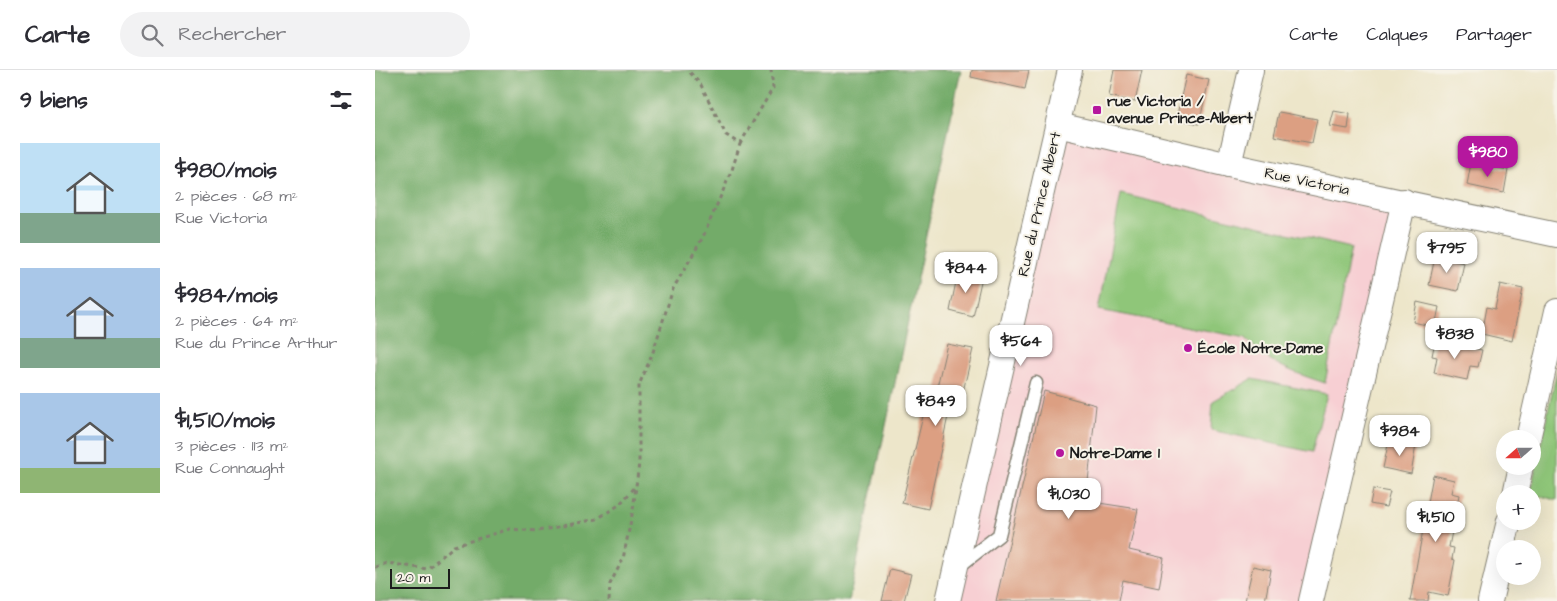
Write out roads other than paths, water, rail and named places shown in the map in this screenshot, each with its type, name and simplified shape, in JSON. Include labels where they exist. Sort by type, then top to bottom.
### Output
[{"type":"street","name":"Rue du Prince Albert","points":[[948,601],[1070,70]]},
{"type":"street","points":[[1229,165],[1251,70]]},
{"type":"street","name":"Rue Victoria","points":[[1058,125],[1229,165],[1557,235]]},
{"type":"street","points":[[1311,601],[1404,201]]},
{"type":"street","points":[[1529,430],[1557,311]]},
{"type":"street","points":[[1490,601],[1507,530]]},
{"type":"lane","points":[[956,568],[999,535],[1036,383]]},
{"type":"place","name":"rue Victoria / avenue Prince-Albert","points":[[1097,110]]},
{"type":"place","name":"École Notre-Dame","points":[[1188,348]]},
{"type":"place","name":"Notre-Dame 1","points":[[1060,453]]}]
